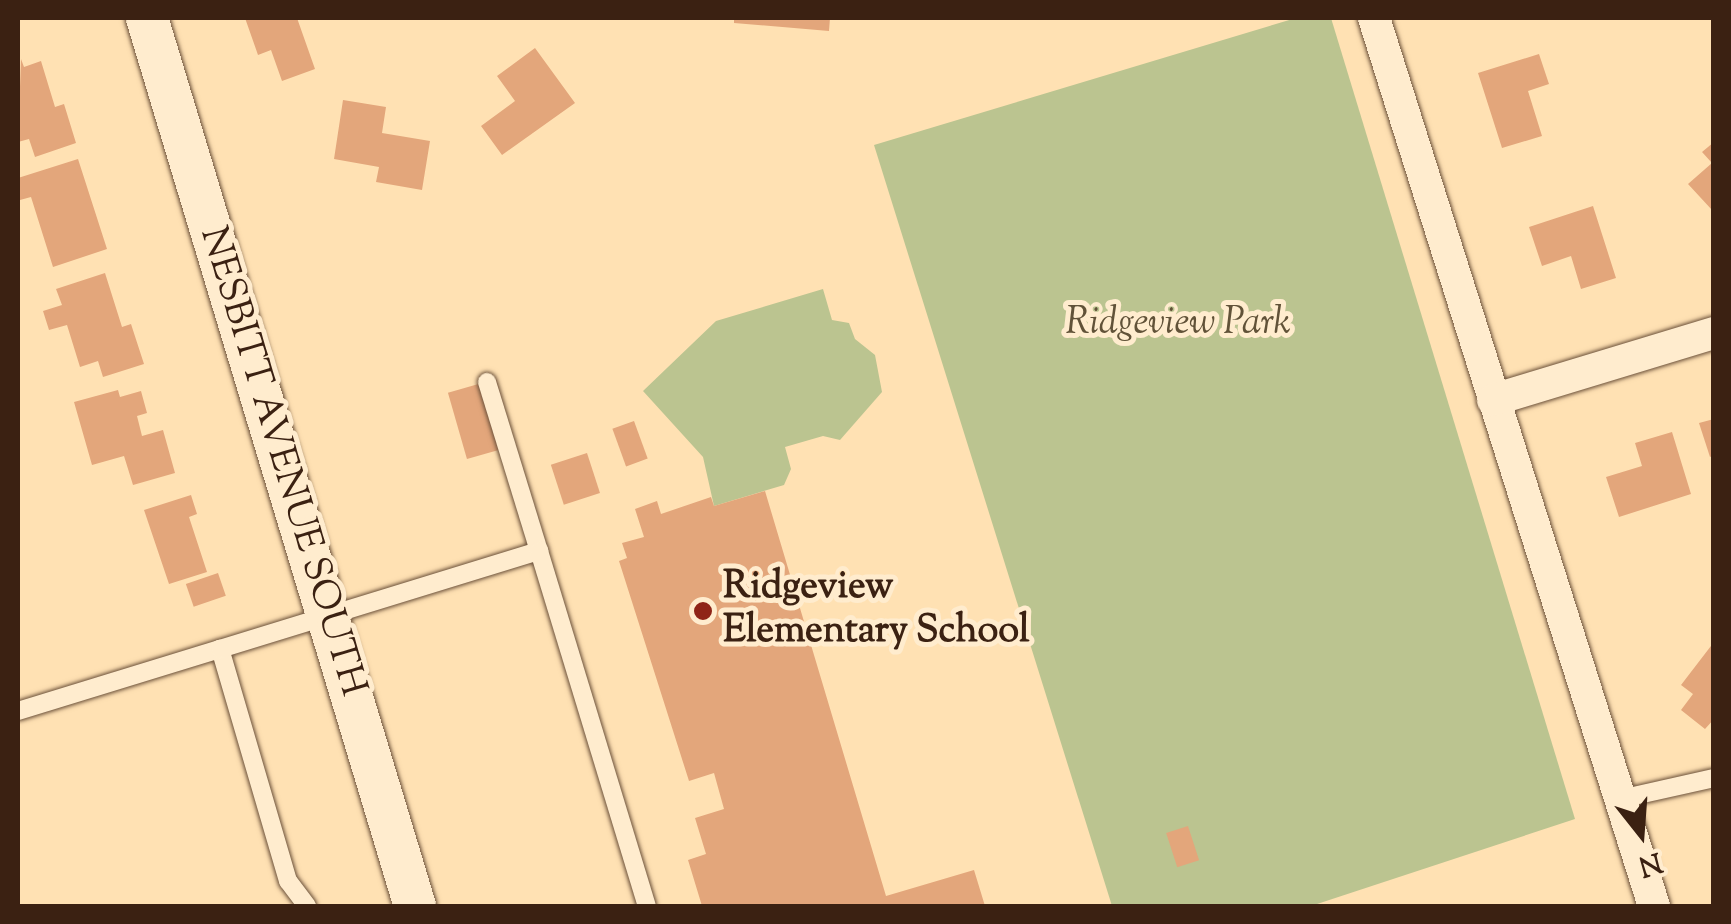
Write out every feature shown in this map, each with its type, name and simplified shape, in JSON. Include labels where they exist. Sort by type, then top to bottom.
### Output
[{"type":"street","name":"NESBITT AVENUE SOUTH","points":[[146,18],[416,906]]},
{"type":"street","points":[[1374,18],[1654,906]]},
{"type":"street","points":[[1493,400],[1714,334]]},
{"type":"lane","points":[[487,382],[647,906]]},
{"type":"lane","points":[[18,710],[539,550]]},
{"type":"lane","points":[[220,648],[288,881],[307,906]]},
{"type":"lane","points":[[1620,799],[1714,778]]},
{"type":"green space","name":"Ridgeview Park","points":[[1296,18],[1331,18],[1575,819],[1311,906],[1112,906],[874,145]]},
{"type":"green space","points":[[823,289],[832,320],[849,323],[855,339],[875,355],[882,392],[840,440],[823,436],[785,447],[791,469],[784,485],[714,506],[703,457],[643,391],[716,321]]},
{"type":"building","points":[[245,18],[297,18],[315,69],[282,81],[271,50],[258,55]]},
{"type":"building","points":[[734,18],[830,18],[829,31],[734,23]]},
{"type":"building","points":[[535,48],[575,103],[502,155],[481,126],[515,101],[497,76]]},
{"type":"building","points":[[1539,54],[1549,84],[1528,91],[1542,136],[1502,148],[1478,73]]},
{"type":"building","points":[[21,59],[24,67],[41,61],[55,107],[64,104],[76,143],[35,157],[29,139],[18,142]]},
{"type":"building","points":[[343,100],[386,107],[382,133],[430,141],[422,190],[376,182],[379,167],[334,159]]},
{"type":"building","points":[[1714,142],[1712,210],[1688,184],[1712,163],[1702,152]]},
{"type":"building","points":[[78,159],[107,249],[53,267],[31,197],[20,200],[18,178]]},
{"type":"building","points":[[1593,206],[1616,278],[1581,289],[1571,256],[1542,266],[1529,227]]},
{"type":"building","points":[[105,273],[122,327],[131,324],[144,364],[103,377],[98,361],[80,367],[67,325],[49,330],[43,311],[62,305],[56,289]]},
{"type":"building","points":[[496,379],[515,445],[467,459],[448,393]]},
{"type":"building","points":[[118,390],[120,397],[141,391],[147,413],[137,416],[142,436],[163,430],[175,473],[133,485],[124,456],[92,465],[74,402]]},
{"type":"building","points":[[1714,419],[1714,455],[1710,457],[1699,423]]},
{"type":"building","points":[[634,421],[648,459],[626,466],[612,429]]},
{"type":"building","points":[[1672,432],[1691,494],[1619,517],[1606,477],[1642,466],[1635,443]]},
{"type":"building","points":[[587,453],[600,493],[564,505],[551,465]]},
{"type":"building","points":[[765,491],[886,896],[974,870],[985,906],[702,906],[688,860],[706,854],[695,818],[724,809],[714,773],[689,781],[619,561],[627,558],[622,543],[644,537],[635,509],[657,501],[661,514],[711,497],[714,506]]},
{"type":"building","points":[[191,495],[197,514],[189,517],[207,572],[169,584],[144,510]]},
{"type":"building","points":[[218,573],[226,596],[194,607],[186,584]]},
{"type":"building","points":[[1714,642],[1714,719],[1705,729],[1681,710],[1693,694],[1681,685]]},
{"type":"building","points":[[1188,826],[1199,860],[1177,867],[1166,833]]},
{"type":"place","name":"Ridgeview Elementary School","points":[[703,611]]}]
